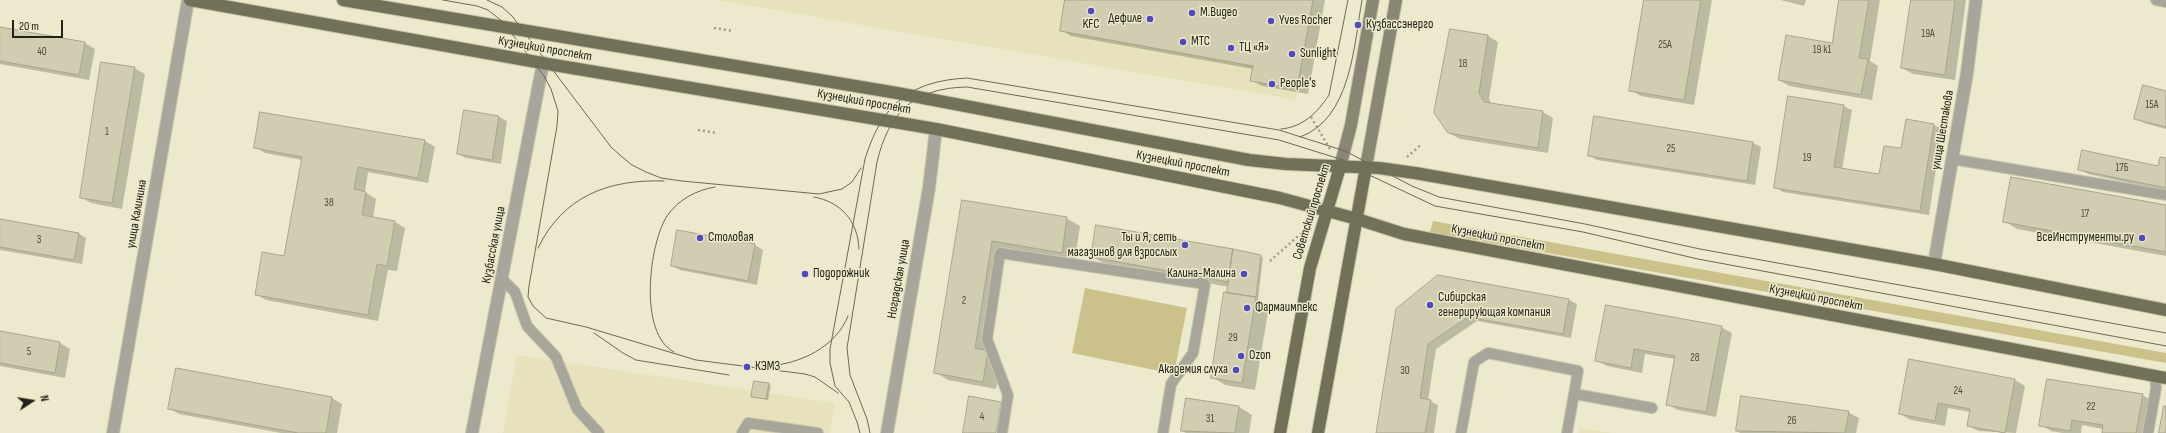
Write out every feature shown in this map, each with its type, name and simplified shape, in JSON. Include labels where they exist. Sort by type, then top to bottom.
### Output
[{"type":"main road","name":"Кузнецкий проспект","points":[[189,0],[543,63],[936,129],[1280,198],[1327,210],[1404,234],[2160,378]]},
{"type":"main road","name":"Кузнецкий проспект","points":[[343,0],[897,93],[1249,160],[1366,168],[1482,184],[1934,264],[2166,310]]},
{"type":"main road","name":"Советский проспект","points":[[1280,433],[1310,268],[1340,167],[1350,125],[1373,0]]},
{"type":"main road","points":[[1318,433],[1396,0]]},
{"type":"street","name":"улица Калинина","points":[[113,433],[189,0]]},
{"type":"street","name":"улица Шестакова","points":[[1934,264],[1967,73],[1976,0]]},
{"type":"street","name":"Кузбасская улица","points":[[472,433],[543,63]]},
{"type":"street","name":"Ноградская улица","points":[[888,433],[929,188],[936,129]]},
{"type":"lane","points":[[2156,0],[2166,2]]},
{"type":"lane","points":[[1952,159],[2166,194]]},
{"type":"lane","points":[[1002,433],[1008,394],[987,340],[1000,253],[1205,284],[1193,353],[1171,384],[1163,433]]},
{"type":"lane","points":[[501,278],[515,292],[527,326],[556,357],[577,409],[599,433]]},
{"type":"lane","points":[[1461,433],[1474,362],[1488,353],[1578,371],[1567,433]]},
{"type":"lane","points":[[2148,433],[2156,388],[2160,378]]},
{"type":"lane","points":[[1575,394],[1652,408]]},
{"type":"lane","points":[[742,433],[748,423],[818,433]]},
{"type":"path","points":[[714,28],[733,31]]},
{"type":"path","points":[[698,130],[717,133]]},
{"type":"shaded area","points":[[717,0],[1314,0],[1296,100]]},
{"type":"shaded area","points":[[1433,221],[2166,353],[2166,363],[1430,232]]},
{"type":"shaded area","points":[[1085,288],[1187,308],[1174,374],[1072,353]]},
{"type":"shaded area","points":[[517,355],[835,403],[830,433],[503,433]]},
{"type":"shaded area","points":[[1579,428],[1612,433],[1578,433]]},
{"type":"building","name":"ТЦ «Я»","points":[[1065,0],[1313,0],[1297,89],[1250,81],[1253,66],[1060,31]]},
{"type":"building","points":[[1644,0],[1701,0],[1684,100],[1629,91]]},
{"type":"building","points":[[1839,0],[1869,0],[1859,58],[1868,59],[1861,95],[1778,80],[1786,35],[1832,43]]},
{"type":"building","points":[[1911,0],[1955,0],[1945,75],[1901,68]]},
{"type":"building","points":[[0,27],[85,42],[79,75],[0,61]]},
{"type":"building","points":[[1450,29],[1488,35],[1479,93],[1484,102],[1543,111],[1538,148],[1448,133],[1434,113]]},
{"type":"building","points":[[101,62],[135,67],[112,203],[80,198]]},
{"type":"building","points":[[2143,85],[2166,91],[2166,127],[2134,119]]},
{"type":"building","points":[[1788,96],[1844,105],[1834,167],[1879,174],[1884,146],[1901,148],[1906,119],[1934,124],[1920,211],[1774,188]]},
{"type":"building","points":[[464,110],[499,116],[492,160],[457,154]]},
{"type":"building","points":[[260,112],[425,140],[418,178],[358,167],[354,189],[366,192],[362,215],[395,221],[387,266],[377,264],[368,315],[255,295],[262,252],[284,256],[302,157],[254,148]]},
{"type":"building","points":[[1594,116],[1753,142],[1747,181],[1588,156]]},
{"type":"building","points":[[2082,150],[2158,166],[2160,157],[2166,158],[2166,188],[2078,170]]},
{"type":"building","points":[[2011,177],[2166,205],[2166,252],[2003,222]]},
{"type":"building","points":[[962,200],[1067,217],[1062,253],[992,241],[975,348],[988,351],[983,382],[934,373]]},
{"type":"building","points":[[0,219],[79,233],[74,260],[0,247]]},
{"type":"building","points":[[1096,225],[1233,249],[1228,282],[1091,257]]},
{"type":"building","points":[[677,230],[755,244],[748,281],[671,266]]},
{"type":"building","name":"Калина-Малина","points":[[1233,249],[1261,255],[1256,297],[1227,293]]},
{"type":"building","points":[[1438,275],[1569,299],[1563,334],[1468,317],[1428,344],[1420,398],[1431,400],[1425,433],[1376,433],[1396,309]]},
{"type":"building","points":[[1224,292],[1256,297],[1242,383],[1211,378]]},
{"type":"building","points":[[1606,305],[1722,326],[1706,412],[1666,405],[1675,356],[1634,349],[1631,368],[1595,361]]},
{"type":"building","points":[[0,331],[60,342],[55,373],[0,363]]},
{"type":"building","points":[[1909,359],[2015,379],[2005,433],[1967,426],[1970,409],[1938,403],[1935,421],[1899,414]]},
{"type":"building","points":[[176,368],[332,397],[326,433],[298,433],[168,409]]},
{"type":"building","points":[[2047,379],[2143,394],[2136,433],[2102,433],[2103,425],[2072,420],[2070,431],[2039,426]]},
{"type":"building","points":[[754,381],[769,383],[766,399],[751,397]]},
{"type":"building","points":[[969,396],[1001,402],[996,433],[963,433]]},
{"type":"building","points":[[1741,396],[1849,411],[1845,433],[1736,431]]},
{"type":"building","points":[[1186,398],[1239,406],[1235,433],[1181,431]]},
{"type":"building","points":[[2164,406],[2166,406],[2166,433],[2159,433]]},
{"type":"tram line","points":[[443,0],[477,6],[488,10],[503,22],[544,76],[551,89],[558,111],[557,126],[529,286],[528,297],[533,306],[546,318],[586,327],[696,360],[805,374],[815,377],[838,393]]},
{"type":"tram line","points":[[487,0],[502,7],[512,16],[611,147],[632,165],[646,172],[661,178],[682,181],[819,194],[842,189],[852,182],[861,168]]},
{"type":"tram line","points":[[1281,129],[1289,128],[1309,118],[1320,108],[1329,95],[1348,0]]},
{"type":"tram line","points":[[1300,137],[1317,128],[1330,114],[1340,98],[1347,79],[1352,58],[1362,0]]},
{"type":"tram line","points":[[860,433],[849,402],[835,386],[830,363],[830,349],[865,159],[880,124],[890,110],[901,99],[914,90],[929,84],[967,78],[1279,130],[1345,151],[1412,186],[1439,197],[1585,224],[1700,249],[2166,333]]},
{"type":"tram line","points":[[870,433],[867,419],[850,375],[847,348],[877,162],[882,144],[889,129],[907,106],[918,98],[932,92],[948,88],[967,87],[1279,140],[1343,160],[1365,173],[1435,206],[1583,232],[1698,259],[2166,346]]},
{"type":"tram line","points":[[538,248],[548,230],[560,215],[574,203],[590,194],[625,183],[664,181]]},
{"type":"tram line","points":[[674,352],[663,342],[655,327],[651,308],[650,288],[655,247],[661,229],[671,210],[694,193],[715,187]]},
{"type":"tram line","points":[[814,197],[832,203],[846,214],[855,230],[859,249]]},
{"type":"tram line","points":[[768,366],[792,362],[816,352],[835,337],[848,316]]},
{"type":"tram line","points":[[594,333],[636,360],[729,375]]},
{"type":"place","name":"KFC","points":[[1091,11]]},
{"type":"place","name":"М.Видео","points":[[1192,13]]},
{"type":"place","name":"Дефиле","points":[[1150,19]]},
{"type":"place","name":"Yves Rocher","points":[[1271,21]]},
{"type":"place","name":"Кузбассэнерго","points":[[1358,25]]},
{"type":"place","name":"МТС","points":[[1183,42]]},
{"type":"place","name":"ТЦ «Я»","points":[[1231,48]]},
{"type":"place","name":"Sunlight","points":[[1292,54]]},
{"type":"place","name":"People's","points":[[1272,84]]},
{"type":"place","name":"Столовая","points":[[700,238]]},
{"type":"place","name":"ВсеИнструменты.ру","points":[[2142,238]]},
{"type":"place","name":"Ты и Я, сеть магазинов для взрослых","points":[[1185,245]]},
{"type":"place","name":"Подорожник","points":[[805,274]]},
{"type":"place","name":"Калина-Малина","points":[[1244,274]]},
{"type":"place","name":"Сибирская генерирующая компания","points":[[1430,305]]},
{"type":"place","name":"Фармаимпекс","points":[[1247,308]]},
{"type":"place","name":"Ozon","points":[[1241,356]]},
{"type":"place","name":"КЭМЗ","points":[[747,367]]},
{"type":"place","name":"Академия слуха","points":[[1236,370]]}]
